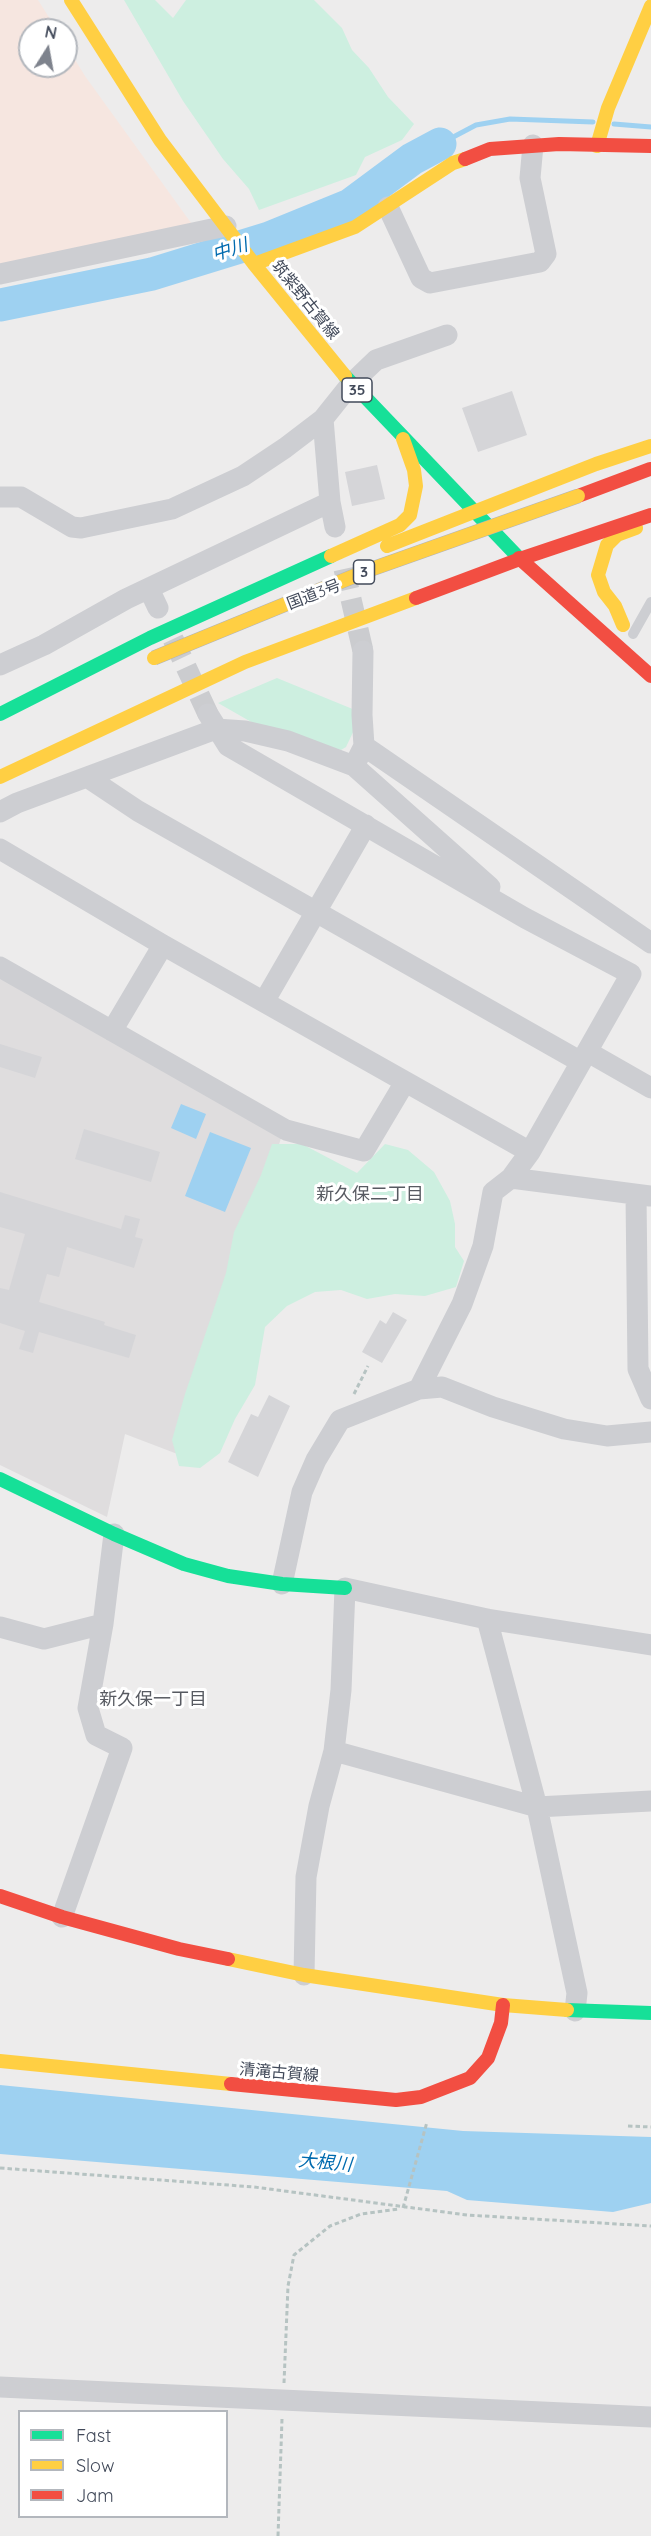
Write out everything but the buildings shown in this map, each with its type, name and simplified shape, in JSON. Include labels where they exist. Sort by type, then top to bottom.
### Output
[{"type":"main road","name":"筑紫野古賀線","points":[[71,0],[160,140],[251,260],[351,384],[520,559],[651,676]]},
{"type":"main road","points":[[597,146],[608,108],[651,6]]},
{"type":"main road","points":[[251,260],[355,227],[453,163],[490,149],[532,145],[651,146]]},
{"type":"main road","points":[[0,714],[150,638],[400,525],[411,515],[416,486],[414,470],[403,439]]},
{"type":"main road","points":[[194,619],[477,512],[596,464],[651,446]]},
{"type":"main road","name":"国道3号","points":[[149,660],[369,570],[651,469]]},
{"type":"main road","name":"筑紫野古賀線","points":[[477,512],[539,552],[556,567]]},
{"type":"main road","points":[[0,777],[245,662],[539,552],[651,515]]},
{"type":"main road","points":[[632,633],[604,592],[598,575],[607,545],[618,536],[651,520]]},
{"type":"main road","points":[[485,550],[518,538]]},
{"type":"main road","points":[[589,596],[632,633]]},
{"type":"main road","points":[[0,1479],[114,1534],[184,1564],[228,1576],[282,1584],[345,1588]]},
{"type":"main road","points":[[0,1896],[62,1917],[179,1949],[304,1975],[503,2005],[575,2011],[651,2013]]},
{"type":"main road","name":"清滝古賀線","points":[[0,2061],[396,2100],[421,2097],[470,2078],[488,2058],[501,2023],[503,2005]]},
{"type":"street","points":[[388,207],[421,278],[430,283],[540,262],[546,254],[530,178],[532,145]]},
{"type":"street","points":[[0,274],[228,230]]},
{"type":"street","points":[[0,497],[21,497],[72,527],[81,528],[172,509],[243,476],[285,448],[323,418],[351,384],[376,360],[447,335]]},
{"type":"street","points":[[323,418],[330,502],[335,527]]},
{"type":"street","points":[[0,665],[44,645],[126,599],[330,502]]},
{"type":"street","points":[[149,589],[159,608]]},
{"type":"street","points":[[354,766],[364,746],[363,651]]},
{"type":"street","points":[[212,722],[228,746],[525,918],[631,974],[530,1152],[511,1178],[493,1192],[483,1246],[462,1304],[419,1389]]},
{"type":"street","points":[[0,812],[16,803],[87,777],[212,722],[288,741],[354,766],[525,918]]},
{"type":"street","points":[[364,746],[651,943]]},
{"type":"street","points":[[87,777],[138,811],[315,912],[584,1057],[651,1088]]},
{"type":"street","points":[[265,1000],[366,825]]},
{"type":"street","points":[[0,849],[163,945],[265,1000],[530,1152]]},
{"type":"street","points":[[112,1031],[163,945]]},
{"type":"street","points":[[0,967],[286,1130],[364,1151],[405,1082]]},
{"type":"street","points":[[511,1178],[644,1195],[638,1369],[651,1399]]},
{"type":"street","points":[[282,1584],[302,1492],[316,1460],[340,1420],[419,1389],[442,1388],[564,1429],[608,1436],[651,1432]]},
{"type":"street","points":[[62,1917],[122,1749],[96,1735],[88,1708],[103,1624],[114,1534]]},
{"type":"street","points":[[304,1975],[306,1877],[334,1751],[341,1690],[345,1588],[487,1619],[651,1645]]},
{"type":"street","points":[[487,1619],[537,1808],[577,1993],[575,2011]]},
{"type":"street","points":[[0,1627],[44,1639],[103,1624]]},
{"type":"street","points":[[334,1751],[537,1808],[651,1801]]},
{"type":"street","points":[[0,2387],[651,2417]]},
{"type":"lane","points":[[632,633],[651,602]]},
{"type":"path","points":[[403,2208],[428,2118]]},
{"type":"path","points":[[628,2126],[651,2127]]},
{"type":"path","points":[[0,2168],[254,2187],[467,2215],[651,2226]]},
{"type":"path","points":[[278,2536],[288,2286],[294,2255],[330,2226],[361,2214],[403,2208]]},
{"type":"shaded area","points":[[0,0],[38,0],[49,18],[18,18],[18,78],[78,78],[78,65],[194,227],[0,267]]},
{"type":"shaded area","points":[[0,975],[282,1135],[180,1455],[125,1434],[107,1517],[0,1465]]},
{"type":"green space","points":[[124,0],[155,0],[173,18],[186,0],[314,0],[342,28],[352,50],[369,68],[388,97],[414,124],[402,140],[365,157],[356,175],[259,210],[249,189],[223,159],[183,101]]},
{"type":"green space","points":[[277,678],[355,710],[356,726],[346,747],[341,750],[260,727],[218,703]]},
{"type":"green space","points":[[272,1144],[302,1144],[357,1173],[385,1144],[408,1150],[434,1172],[450,1201],[455,1224],[455,1247],[464,1261],[456,1287],[425,1296],[395,1294],[367,1299],[341,1290],[315,1292],[287,1306],[265,1327],[255,1385],[235,1419],[220,1453],[200,1468],[179,1466],[172,1440],[185,1394],[226,1273],[234,1232],[261,1175]]},
{"type":"water","points":[[181,1104],[206,1114],[196,1139],[171,1128]]},
{"type":"water","points":[[210,1132],[251,1148],[225,1212],[185,1196]]},
{"type":"water","name":"大根川","points":[[0,2085],[463,2131],[651,2137],[651,2203],[613,2212],[467,2200],[447,2191],[0,2154]]},
{"type":"waterway","points":[[440,144],[476,125],[510,119],[593,122]]},
{"type":"waterway","points":[[614,124],[651,127]]},
{"type":"waterway","name":"中川","points":[[0,305],[152,274],[269,238],[350,205],[412,159],[440,144]]},
{"type":"tunnel","points":[[344,569],[363,651]]},
{"type":"tunnel","points":[[173,639],[208,714]]},
{"type":"traffic: fast","points":[[345,376],[519,558]]},
{"type":"traffic: fast","points":[[0,714],[150,638],[331,556]]},
{"type":"traffic: fast","points":[[0,1479],[114,1534],[184,1564],[228,1576],[282,1584],[345,1588]]},
{"type":"traffic: fast","points":[[567,2010],[651,2013]]},
{"type":"traffic: slow","points":[[71,0],[160,140],[254,264],[345,376]]},
{"type":"traffic: slow","points":[[597,146],[608,108],[651,6]]},
{"type":"traffic: slow","points":[[254,264],[355,227],[453,163],[465,159]]},
{"type":"traffic: slow","points":[[331,556],[400,525],[410,515],[416,486],[414,470],[403,439]]},
{"type":"traffic: slow","points":[[387,546],[596,464],[651,446]]},
{"type":"traffic: slow","points":[[154,658],[369,570],[578,496]]},
{"type":"traffic: slow","points":[[623,625],[615,606],[604,592],[598,575],[607,545],[617,535],[636,528]]},
{"type":"traffic: slow","points":[[0,777],[245,662],[416,598]]},
{"type":"traffic: slow","points":[[228,1959],[304,1975],[503,2005],[567,2010]]},
{"type":"traffic: slow","points":[[0,2061],[231,2084]]},
{"type":"traffic: jam","points":[[465,159],[490,149],[559,144],[651,146]]},
{"type":"traffic: jam","points":[[578,496],[650,469]]},
{"type":"traffic: jam","points":[[416,598],[520,559],[651,515]]},
{"type":"traffic: jam","points":[[519,558],[651,676]]},
{"type":"traffic: jam","points":[[0,1896],[62,1917],[179,1949],[228,1959]]},
{"type":"traffic: jam","points":[[231,2084],[396,2100],[421,2097],[470,2078],[488,2058],[501,2023],[503,2005]]},
{"type":"district","name":"新久保二丁目","points":[[370,1195]]},
{"type":"district","name":"新久保一丁目","points":[[153,1700]]}]
